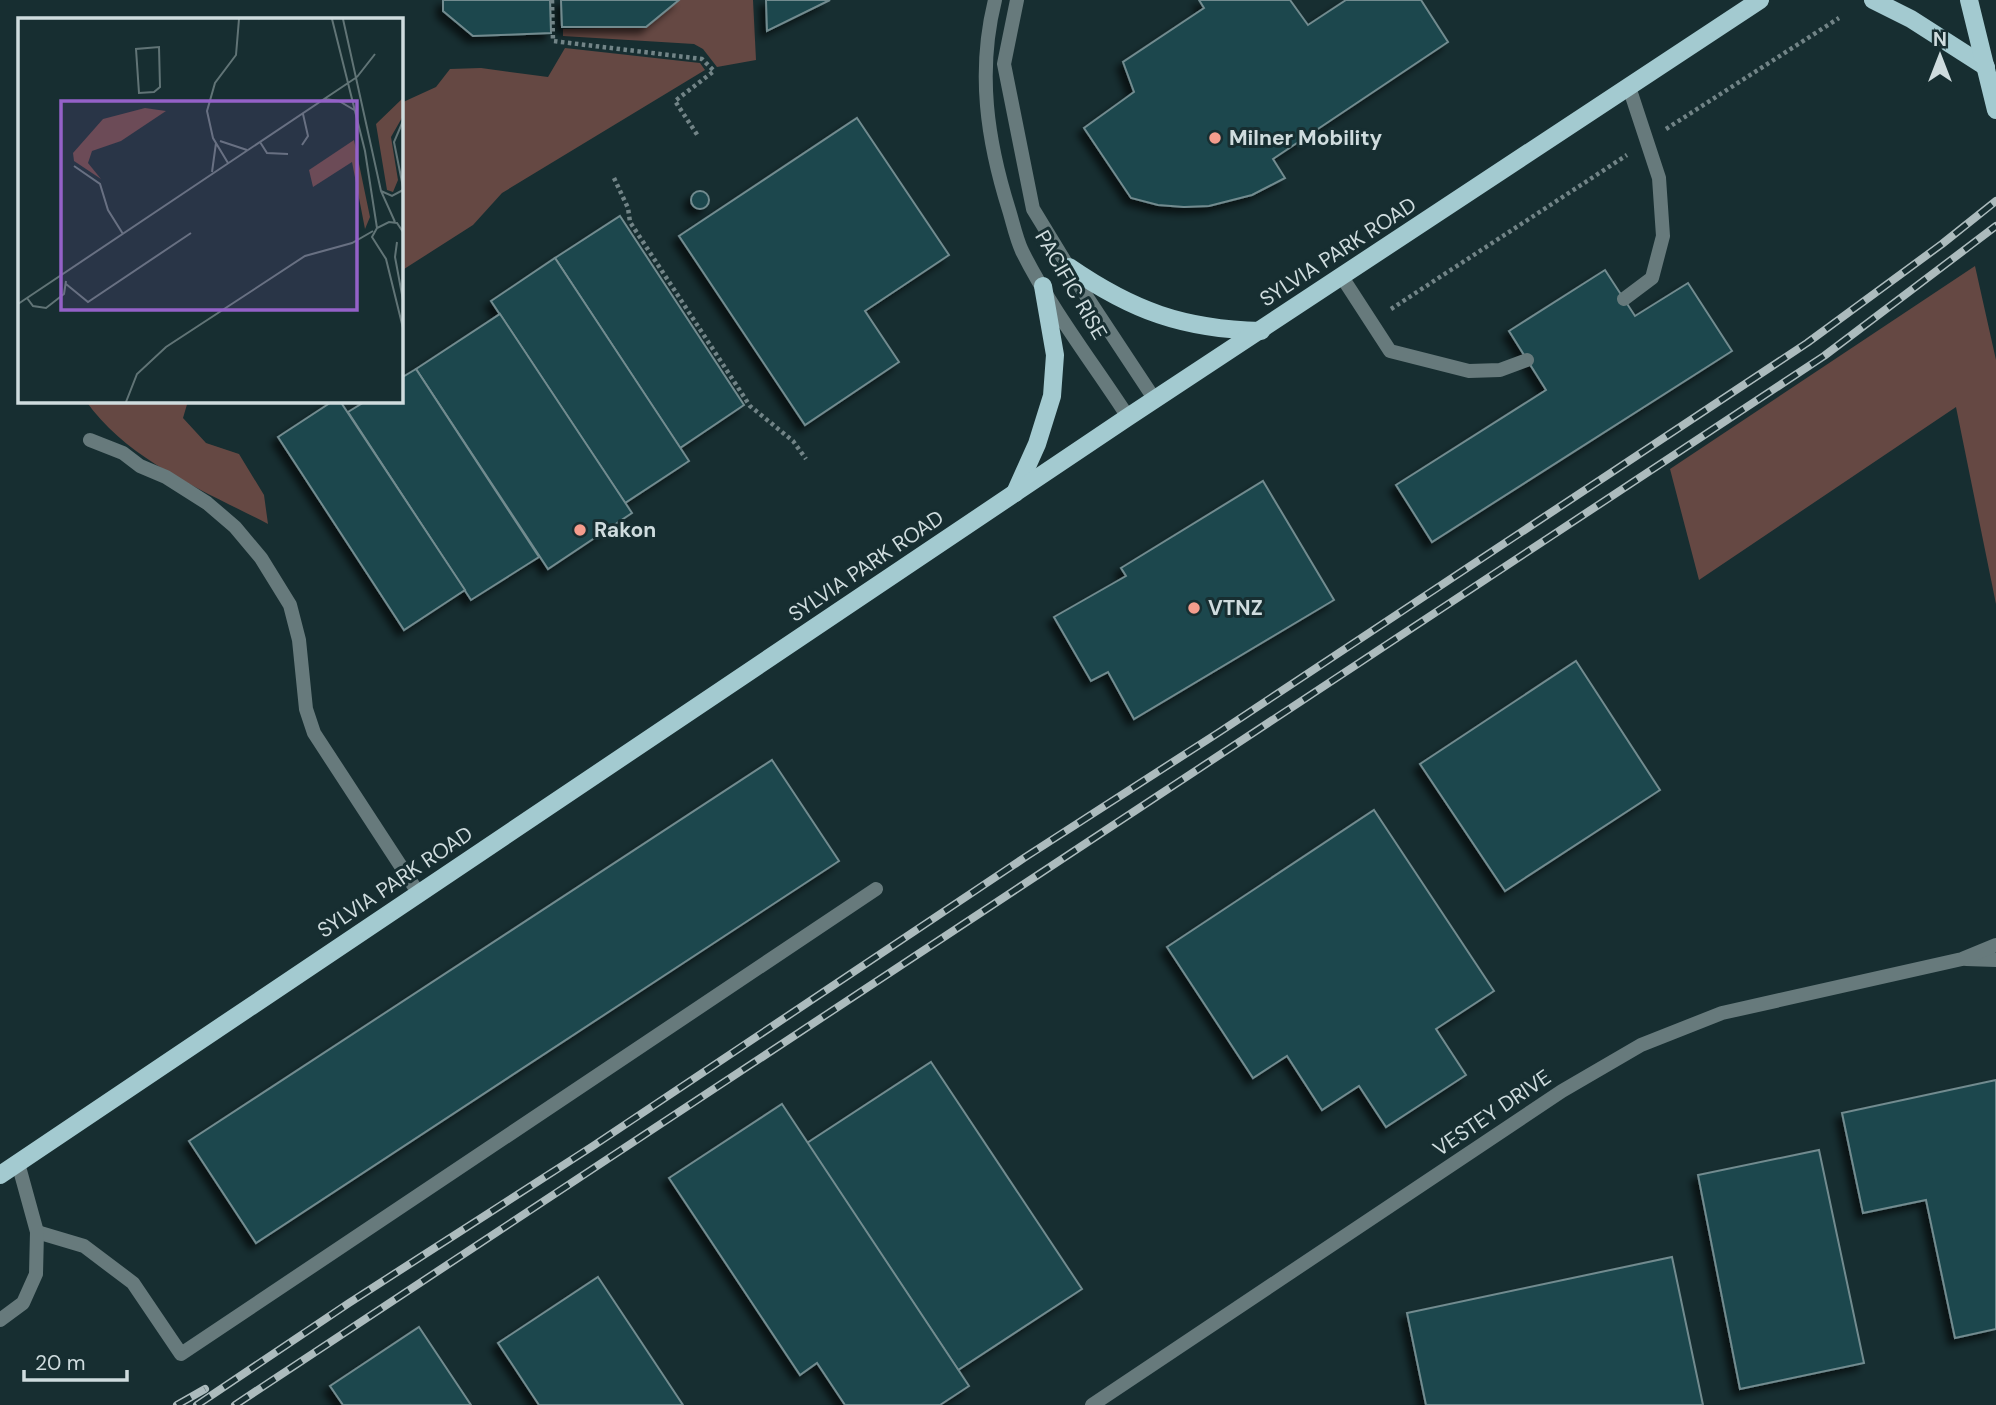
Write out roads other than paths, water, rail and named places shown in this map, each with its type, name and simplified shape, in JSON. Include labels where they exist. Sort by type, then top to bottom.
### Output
[{"type":"main road","name":"SYLVIA PARK ROAD","points":[[0,1175],[1128,417],[1760,0]]},
{"type":"main road","points":[[1873,0],[1911,19],[1986,67]]},
{"type":"main road","points":[[1969,0],[1996,110]]},
{"type":"main road","points":[[1069,267],[1102,290],[1173,321],[1227,330],[1261,331]]},
{"type":"main road","points":[[1015,493],[1037,444],[1052,396],[1055,355],[1043,286]]},
{"type":"street","name":"PACIFIC RISE","points":[[995,0],[984,69],[989,130],[999,178],[1021,249],[1128,417]]},
{"type":"street","name":"PACIFIC RISE","points":[[1017,0],[1004,64],[1033,209],[1154,400]]},
{"type":"street","points":[[1624,299],[1652,278],[1663,236],[1659,178],[1629,87]]},
{"type":"street","points":[[1342,277],[1390,351],[1469,371],[1500,370],[1527,360]]},
{"type":"street","points":[[90,440],[122,453],[207,503],[235,527],[261,558],[290,605],[299,640],[306,709],[314,733],[419,894]]},
{"type":"street","points":[[37,1232],[84,1246],[133,1283],[181,1354],[876,889]]},
{"type":"street","name":"VESTEY DRIVE","points":[[1092,1405],[1562,1091],[1641,1045],[1721,1013],[1962,959],[1996,945]]},
{"type":"street","name":"VESTEY DRIVE","points":[[1962,959],[1996,960]]},
{"type":"street","points":[[0,1320],[23,1303],[36,1274],[37,1232],[18,1163]]},
{"type":"railway","points":[[197,1405],[1807,343],[1996,201]]},
{"type":"railway","points":[[235,1405],[1824,356],[1996,226]]},
{"type":"railway","points":[[177,1405],[205,1389]]},
{"type":"place","name":"Milner Mobility","points":[[1215,138]]},
{"type":"place","name":"Rakon","points":[[580,530]]},
{"type":"place","name":"VTNZ","points":[[1194,608]]}]
